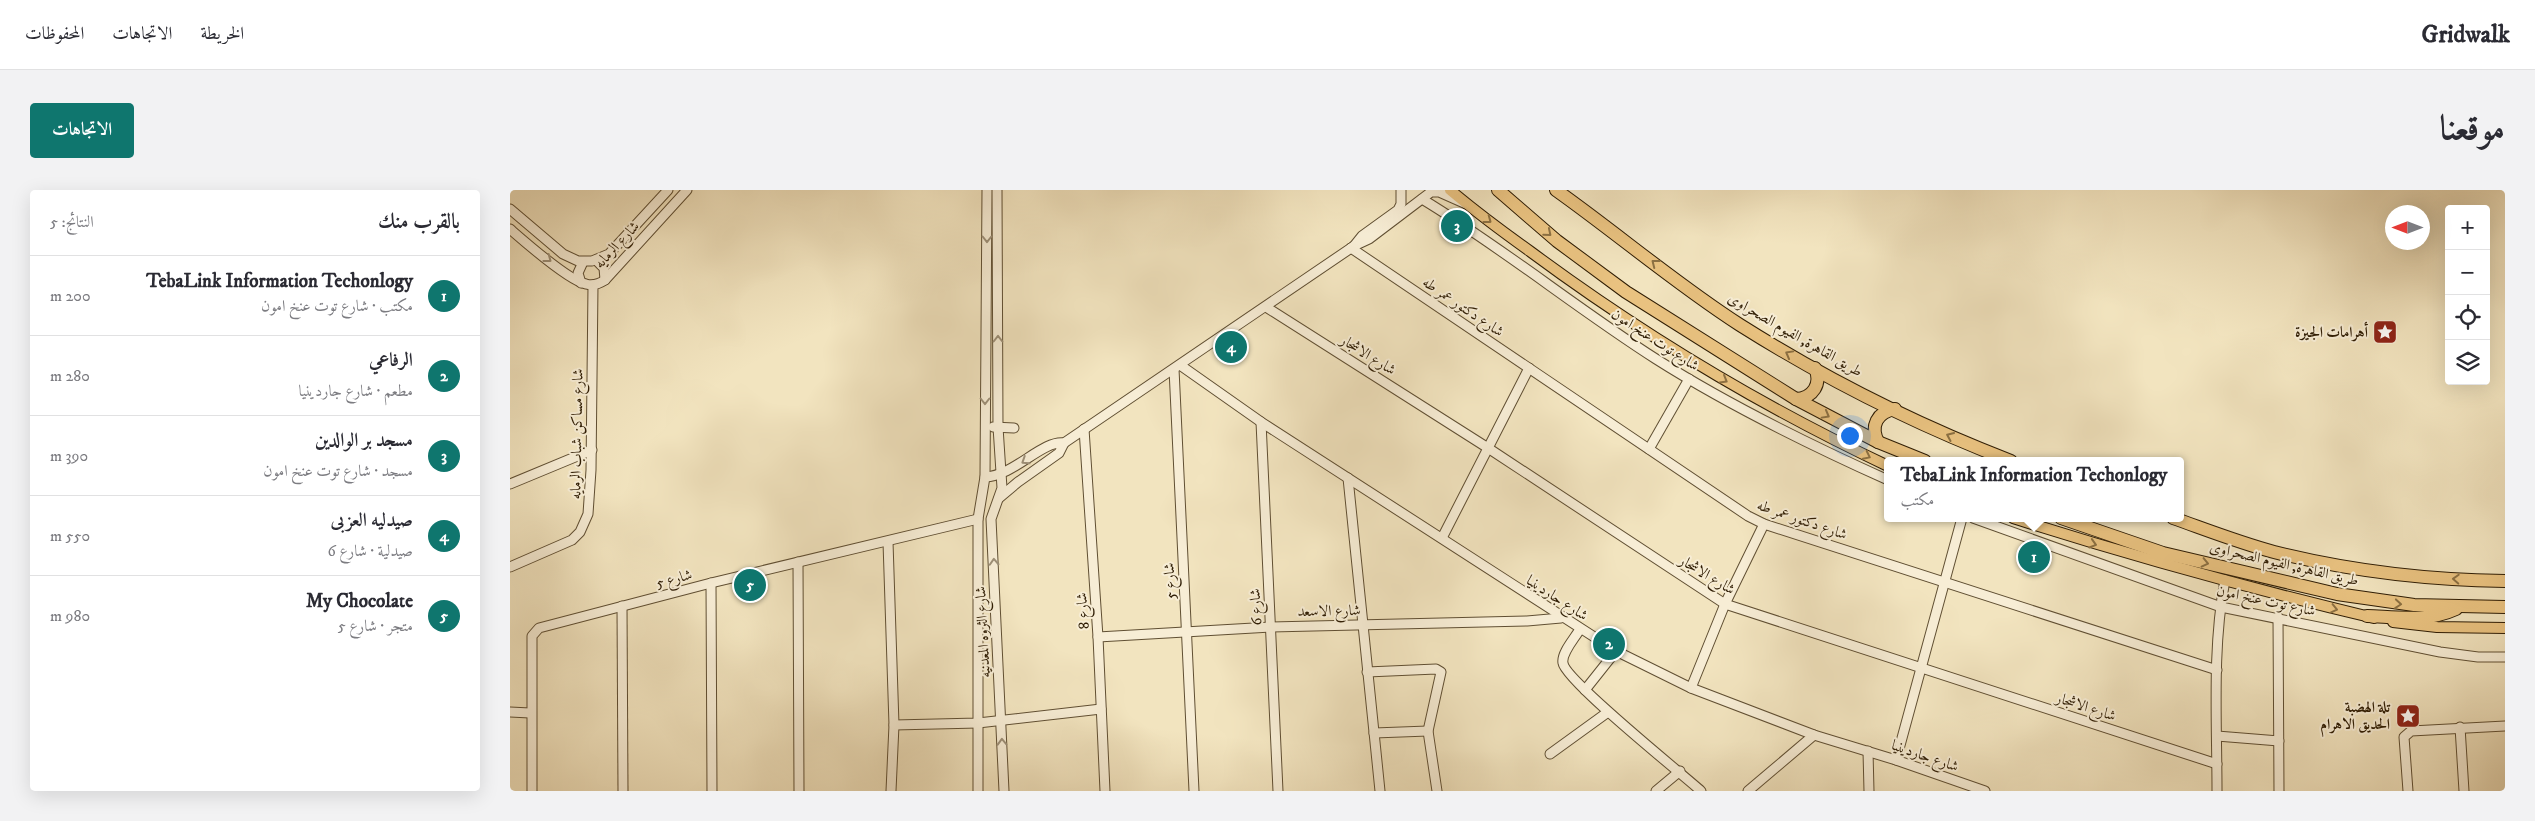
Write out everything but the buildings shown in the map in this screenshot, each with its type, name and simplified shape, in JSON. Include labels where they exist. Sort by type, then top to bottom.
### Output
[{"type":"highway","points":[[1498,190],[1557,240],[1626,292],[1796,399],[1878,442],[1915,457]]},
{"type":"highway","name":"طريق القاهرة, الفيوم الصحراوى","points":[[1556,190],[1718,311],[1815,368],[1946,434],[2001,457]]},
{"type":"highway","points":[[1796,399],[1807,397],[1815,389],[1818,379],[1815,368]]},
{"type":"highway","points":[[1878,442],[1874,430],[1875,423],[1883,413],[1895,409]]},
{"type":"highway","name":"طريق القاهرة, الفيوم الصحراوى","points":[[2073,522],[2163,553],[2337,594],[2389,603],[2505,607]]},
{"type":"highway","name":"طريق القاهرة, الفيوم الصحراوى","points":[[2184,522],[2258,547],[2333,564],[2424,577],[2505,581]]},
{"type":"highway","points":[[2367,616],[2420,618],[2447,613],[2462,606]]},
{"type":"main road","points":[[1450,190],[1466,204],[1587,293],[1651,336],[1754,398],[1884,464]]},
{"type":"main road","points":[[2026,522],[2112,549],[2367,616],[2420,626],[2505,628]]},
{"type":"street","name":"شارع الرمايه","points":[[510,209],[563,254],[583,262],[596,260],[609,254],[668,190]]},
{"type":"street","name":"شارع الرمايه","points":[[510,229],[581,283],[593,285],[605,280],[688,190]]},
{"type":"street","name":"شارع الثروه المعدنيه","points":[[978,791],[978,519],[985,477],[987,190]]},
{"type":"street","name":"شارع الثروه المعدنيه","points":[[997,190],[998,427],[1002,488],[999,498],[994,505],[991,519],[1004,791]]},
{"type":"street","points":[[1352,247],[1362,236],[1398,210],[1401,204],[1401,190]]},
{"type":"street","points":[[985,477],[1001,475],[1053,443],[1064,442],[1352,247],[1369,239],[1428,194],[1435,191],[1466,204]]},
{"type":"street","name":"شارع توت عنخ امون","points":[[1422,199],[1496,246],[1604,324],[1689,379],[1783,431],[1884,478]]},
{"type":"street","name":"شارع دكتور عمر طه","points":[[1352,247],[1732,505],[1764,524],[2217,670]]},
{"type":"street","points":[[596,260],[604,268],[605,280]]},
{"type":"street","points":[[581,283],[578,273],[583,262]]},
{"type":"street","name":"شارع مساكن شباب الرمايه","points":[[510,567],[561,547],[580,532],[588,514],[592,450],[593,285]]},
{"type":"street","name":"شارع الاشجار","points":[[1266,307],[1488,448],[1725,604],[2217,764]]},
{"type":"street","name":"شارع جاردينيا","points":[[1177,367],[1562,618],[1616,651],[1691,688],[1814,735],[1896,760],[1963,788],[1985,791]]},
{"type":"street","name":"شارع 5","points":[[1177,367],[1186,631],[1194,791]]},
{"type":"street","points":[[1442,538],[1529,368]]},
{"type":"street","points":[[1649,449],[1689,379]]},
{"type":"street","name":"شارع 6","points":[[1261,422],[1278,791]]},
{"type":"street","points":[[985,427],[1014,428]]},
{"type":"street","name":"شارع 8","points":[[1084,429],[1098,637],[1104,791]]},
{"type":"street","points":[[999,498],[1018,482],[1059,454],[1064,442]]},
{"type":"street","points":[[510,484],[592,450]]},
{"type":"street","points":[[1348,478],[1380,791]]},
{"type":"street","name":"شارع 5","points":[[532,791],[530,713],[532,641],[535,631],[544,626],[711,583],[978,519]]},
{"type":"street","points":[[1896,760],[1961,522]]},
{"type":"street","name":"شارع توت عنخ امون","points":[[1984,522],[2221,607],[2278,617],[2440,652],[2478,657],[2505,657]]},
{"type":"street","points":[[1691,688],[1725,604],[1764,524]]},
{"type":"street","points":[[888,542],[894,725],[891,791]]},
{"type":"street","points":[[798,562],[799,791]]},
{"type":"street","points":[[2217,791],[2217,670],[2221,607],[2225,580]]},
{"type":"street","points":[[711,583],[712,791]]},
{"type":"street","points":[[622,606],[623,791]]},
{"type":"street","points":[[2278,617],[2279,791]]},
{"type":"street","name":"شارع الاسعد","points":[[1098,637],[1271,626],[1527,621],[1562,618]]},
{"type":"street","points":[[1580,629],[1562,662],[1565,669],[1608,712],[1680,771],[1701,791]]},
{"type":"street","points":[[1585,690],[1616,651]]},
{"type":"street","points":[[1367,672],[1440,670],[1442,673],[1428,731],[1437,791]]},
{"type":"street","points":[[894,725],[978,723],[1101,709]]},
{"type":"street","points":[[510,712],[530,713]]},
{"type":"street","points":[[1550,754],[1608,712]]},
{"type":"street","points":[[2408,791],[2403,746],[2404,737],[2411,731],[2505,726]]},
{"type":"street","points":[[2460,727],[2464,791]]},
{"type":"street","points":[[1374,733],[1428,731]]},
{"type":"street","points":[[1748,791],[1814,735]]},
{"type":"street","points":[[2217,736],[2278,741]]},
{"type":"street","points":[[1868,751],[1869,791]]},
{"type":"street","points":[[1656,791],[1680,771]]},
{"type":"place","name":"مسجد بر الوالدين","points":[[1457,226]]},
{"type":"place","name":"أهرامات الجيزة","points":[[2385,332]]},
{"type":"place","name":"صيدليه العزبى","points":[[1231,347]]},
{"type":"place","name":"TebaLink Information Techonlogy","points":[[2034,557]]},
{"type":"place","name":"My Chocolate","points":[[750,585]]},
{"type":"place","name":"الرفاعي","points":[[1609,644]]},
{"type":"place","name":"تلة الهضبة الحديق الاهرام","points":[[2408,716]]}]
